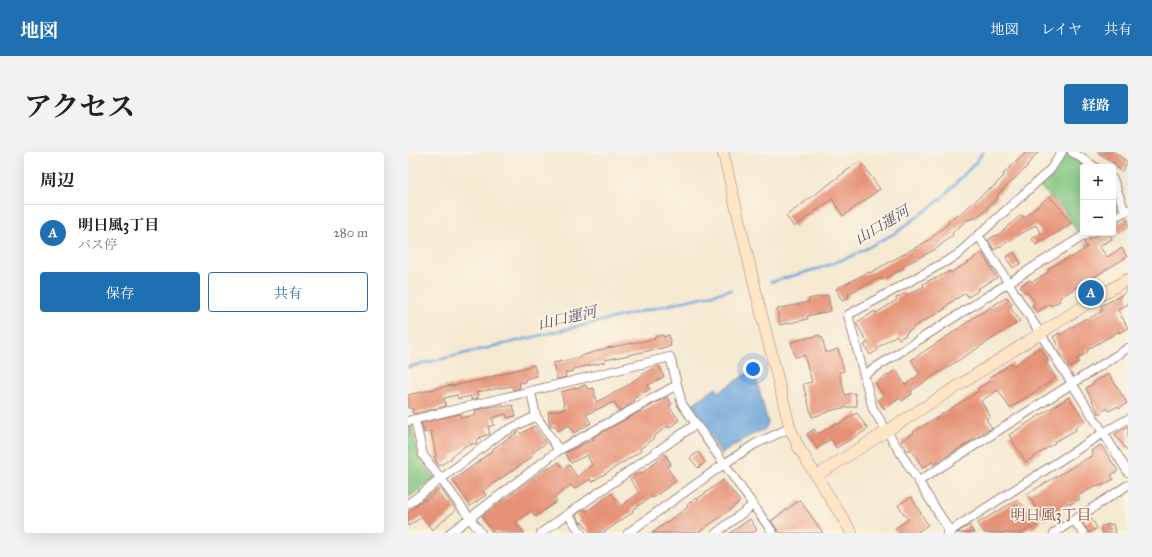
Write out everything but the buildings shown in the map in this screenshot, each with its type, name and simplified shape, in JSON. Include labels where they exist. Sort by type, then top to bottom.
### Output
[{"type":"street","points":[[723,152],[790,428],[799,448],[852,533]]},
{"type":"street","points":[[1062,152],[1050,170],[956,256],[848,315],[872,409],[919,481],[949,532],[1104,432],[1128,419]]},
{"type":"street","points":[[1072,152],[1090,164]]},
{"type":"street","points":[[1116,186],[1127,211],[1116,216]]},
{"type":"street","points":[[978,235],[1128,472]]},
{"type":"street","points":[[864,376],[1083,236]]},
{"type":"street","points":[[816,476],[1128,279]]},
{"type":"street","points":[[919,481],[1128,348]]},
{"type":"street","points":[[481,533],[423,455],[411,421],[670,357],[682,404],[773,533]]},
{"type":"street","points":[[450,533],[559,450],[677,385]]},
{"type":"street","points":[[530,392],[536,416],[559,450]]},
{"type":"street","points":[[408,504],[500,434],[536,416]]},
{"type":"street","points":[[541,533],[696,424]]},
{"type":"street","points":[[628,533],[724,464],[755,444],[790,428]]},
{"type":"street","points":[[1054,533],[1128,485]]},
{"type":"street","points":[[716,533],[753,506]]},
{"type":"street","points":[[568,514],[581,533]]},
{"type":"street","points":[[1074,520],[1083,533]]},
{"type":"green space","points":[[1065,152],[1083,164],[1080,164],[1080,232],[1078,233],[1064,210],[1038,185]]},
{"type":"green space","points":[[1116,196],[1121,208],[1116,210]]},
{"type":"green space","points":[[411,426],[420,459],[435,478],[408,498],[408,427]]},
{"type":"water","points":[[752,370],[754,371],[768,423],[765,429],[750,436],[721,454],[692,404],[716,388],[719,392]]},
{"type":"waterway","name":"山口運河","points":[[771,282],[820,268],[852,256],[897,232],[940,200],[976,162],[983,152]]},
{"type":"waterway","name":"山口運河","points":[[408,367],[731,290]]},
{"type":"place","name":"明日風3丁目","points":[[1091,293]]},
{"type":"district","name":"明日風3丁目","points":[[1051,515]]}]
